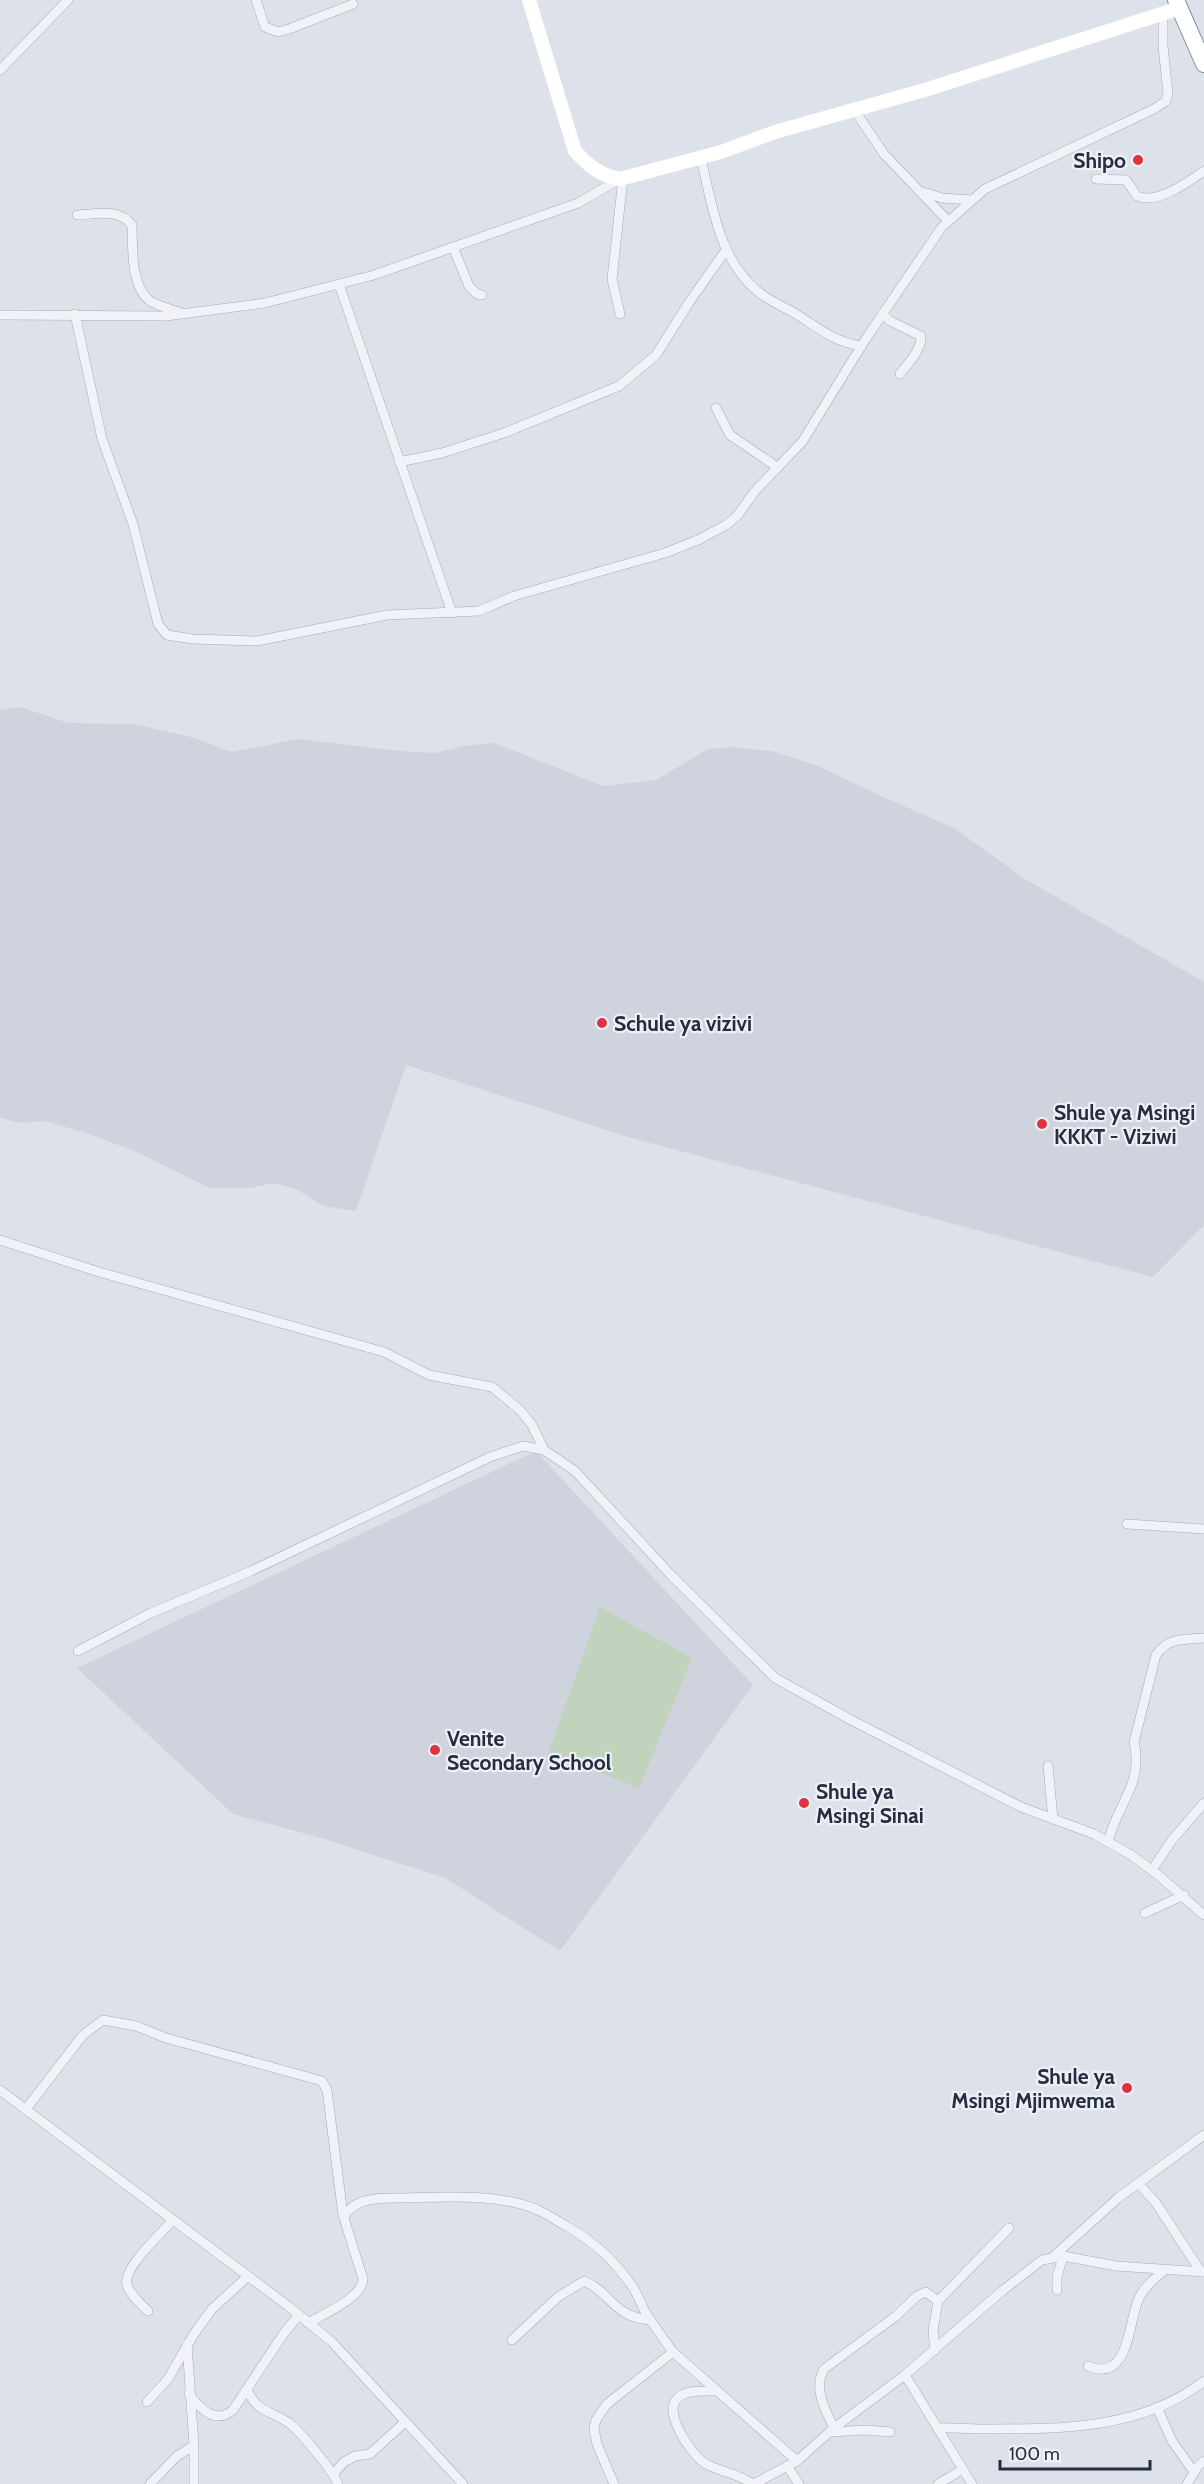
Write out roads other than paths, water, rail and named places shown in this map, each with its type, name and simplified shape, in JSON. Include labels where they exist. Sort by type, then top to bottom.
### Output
[{"type":"highway","points":[[1178,4],[1204,64]]},
{"type":"street","points":[[0,70],[68,0]]},
{"type":"street","points":[[256,0],[266,27],[278,32],[353,4]]},
{"type":"street","points":[[529,0],[575,151],[591,168],[605,176],[622,178]]},
{"type":"street","points":[[0,315],[166,316],[265,303],[374,275],[578,203],[622,178],[701,158],[776,132],[855,111],[1163,14],[1178,4]]},
{"type":"street","points":[[75,314],[102,439],[133,524],[158,624],[167,635],[192,639],[257,641],[387,615],[479,611],[514,596],[665,553],[698,540],[726,525],[737,516],[755,491],[802,442],[882,314],[924,251],[948,221],[985,189],[1154,109],[1166,101],[1168,94],[1163,46],[1163,14]]},
{"type":"street","points":[[855,111],[884,154],[948,221]]},
{"type":"street","points":[[701,158],[726,250],[744,278],[764,296],[828,336],[861,346]]},
{"type":"street","points":[[1096,179],[1126,180],[1137,196],[1146,198],[1170,193],[1204,171]]},
{"type":"street","points":[[620,314],[612,279],[622,178]]},
{"type":"street","points":[[921,192],[942,198],[971,200]]},
{"type":"street","points":[[77,215],[113,214],[127,219],[132,225],[137,280],[143,293],[151,301],[182,314]]},
{"type":"street","points":[[453,247],[469,286],[477,294],[482,295]]},
{"type":"street","points":[[399,462],[442,453],[504,433],[619,386],[656,355],[726,250]]},
{"type":"street","points":[[339,284],[452,612]]},
{"type":"street","points":[[882,314],[890,321],[921,336],[922,342],[900,374]]},
{"type":"street","points":[[716,408],[730,435],[777,467]]},
{"type":"street","points":[[0,1240],[99,1272],[384,1352],[429,1375],[492,1387],[520,1410],[532,1425],[544,1450]]},
{"type":"street","points":[[78,1651],[151,1613],[249,1572],[490,1456],[523,1446],[544,1450],[575,1471],[671,1575],[775,1678],[892,1742],[1021,1807],[1094,1834],[1152,1870],[1184,1895],[1204,1915]]},
{"type":"street","points":[[1127,1524],[1204,1529]]},
{"type":"street","points":[[1108,1842],[1112,1826],[1130,1792],[1136,1774],[1137,1755],[1134,1742],[1156,1655],[1162,1646],[1171,1640],[1204,1638]]},
{"type":"street","points":[[1048,1766],[1053,1819]]},
{"type":"street","points":[[1152,1870],[1172,1840],[1204,1803]]},
{"type":"street","points":[[1145,1913],[1184,1895]]},
{"type":"street","points":[[26,2109],[83,2035],[103,2020],[136,2025],[166,2038],[322,2081],[327,2090],[344,2218],[363,2279],[363,2286],[357,2294],[308,2323]]},
{"type":"street","points":[[0,2090],[332,2342],[463,2484]]},
{"type":"street","points":[[1057,2290],[1059,2256],[1118,2198],[1204,2135]]},
{"type":"street","points":[[1138,2183],[1156,2203],[1202,2272]]},
{"type":"street","points":[[344,2218],[347,2209],[353,2204],[373,2199],[457,2198],[521,2205],[539,2211],[595,2243],[635,2291],[673,2352],[797,2461]]},
{"type":"street","points":[[148,2312],[130,2292],[126,2283],[127,2277],[145,2250],[173,2220]]},
{"type":"street","points":[[935,2350],[933,2331],[938,2301],[1009,2228]]},
{"type":"street","points":[[716,2391],[689,2393],[675,2400],[672,2409],[676,2423],[690,2449],[705,2463],[741,2476],[754,2484],[797,2461],[832,2430],[935,2350],[985,2304],[1042,2260],[1059,2256],[1116,2266],[1202,2272]]},
{"type":"street","points":[[1088,2366],[1099,2370],[1110,2367],[1116,2362],[1127,2344],[1138,2299],[1145,2288],[1165,2270]]},
{"type":"street","points":[[147,2402],[168,2379],[212,2309],[247,2277]]},
{"type":"street","points":[[512,2340],[558,2297],[584,2281],[592,2284],[624,2313],[639,2319],[651,2320]]},
{"type":"street","points":[[832,2430],[822,2400],[819,2376],[824,2368],[896,2316],[916,2296],[926,2292],[938,2301]]},
{"type":"street","points":[[189,2394],[203,2408],[221,2418],[233,2410],[284,2333],[299,2315]]},
{"type":"street","points":[[188,2344],[194,2484]]},
{"type":"street","points":[[614,2484],[597,2444],[594,2429],[596,2420],[607,2404],[673,2352]]},
{"type":"street","points":[[905,2375],[972,2484]]},
{"type":"street","points":[[937,2428],[1055,2428],[1114,2422],[1184,2396],[1204,2381]]},
{"type":"street","points":[[247,2390],[256,2406],[290,2424],[301,2434],[333,2474],[338,2484]]},
{"type":"street","points":[[1157,2407],[1172,2441],[1194,2472]]},
{"type":"street","points":[[333,2474],[349,2459],[370,2454],[405,2422]]},
{"type":"street","points":[[832,2430],[890,2432]]},
{"type":"street","points":[[150,2484],[176,2457],[194,2447]]},
{"type":"street","points":[[1187,2484],[1204,2461]]},
{"type":"street","points":[[787,2466],[799,2484]]},
{"type":"street","points":[[938,2484],[963,2469]]},
{"type":"place","name":"Shipo","points":[[1138,160]]},
{"type":"place","name":"Schule ya vizivi","points":[[602,1023]]},
{"type":"place","name":"Shule ya Msingi KKKT - Viziwi","points":[[1042,1124]]},
{"type":"place","name":"Venite Secondary School","points":[[435,1750]]},
{"type":"place","name":"Shule ya Msingi Sinai","points":[[804,1803]]},
{"type":"place","name":"Shule ya Msingi Mjimwema","points":[[1127,2088]]}]
